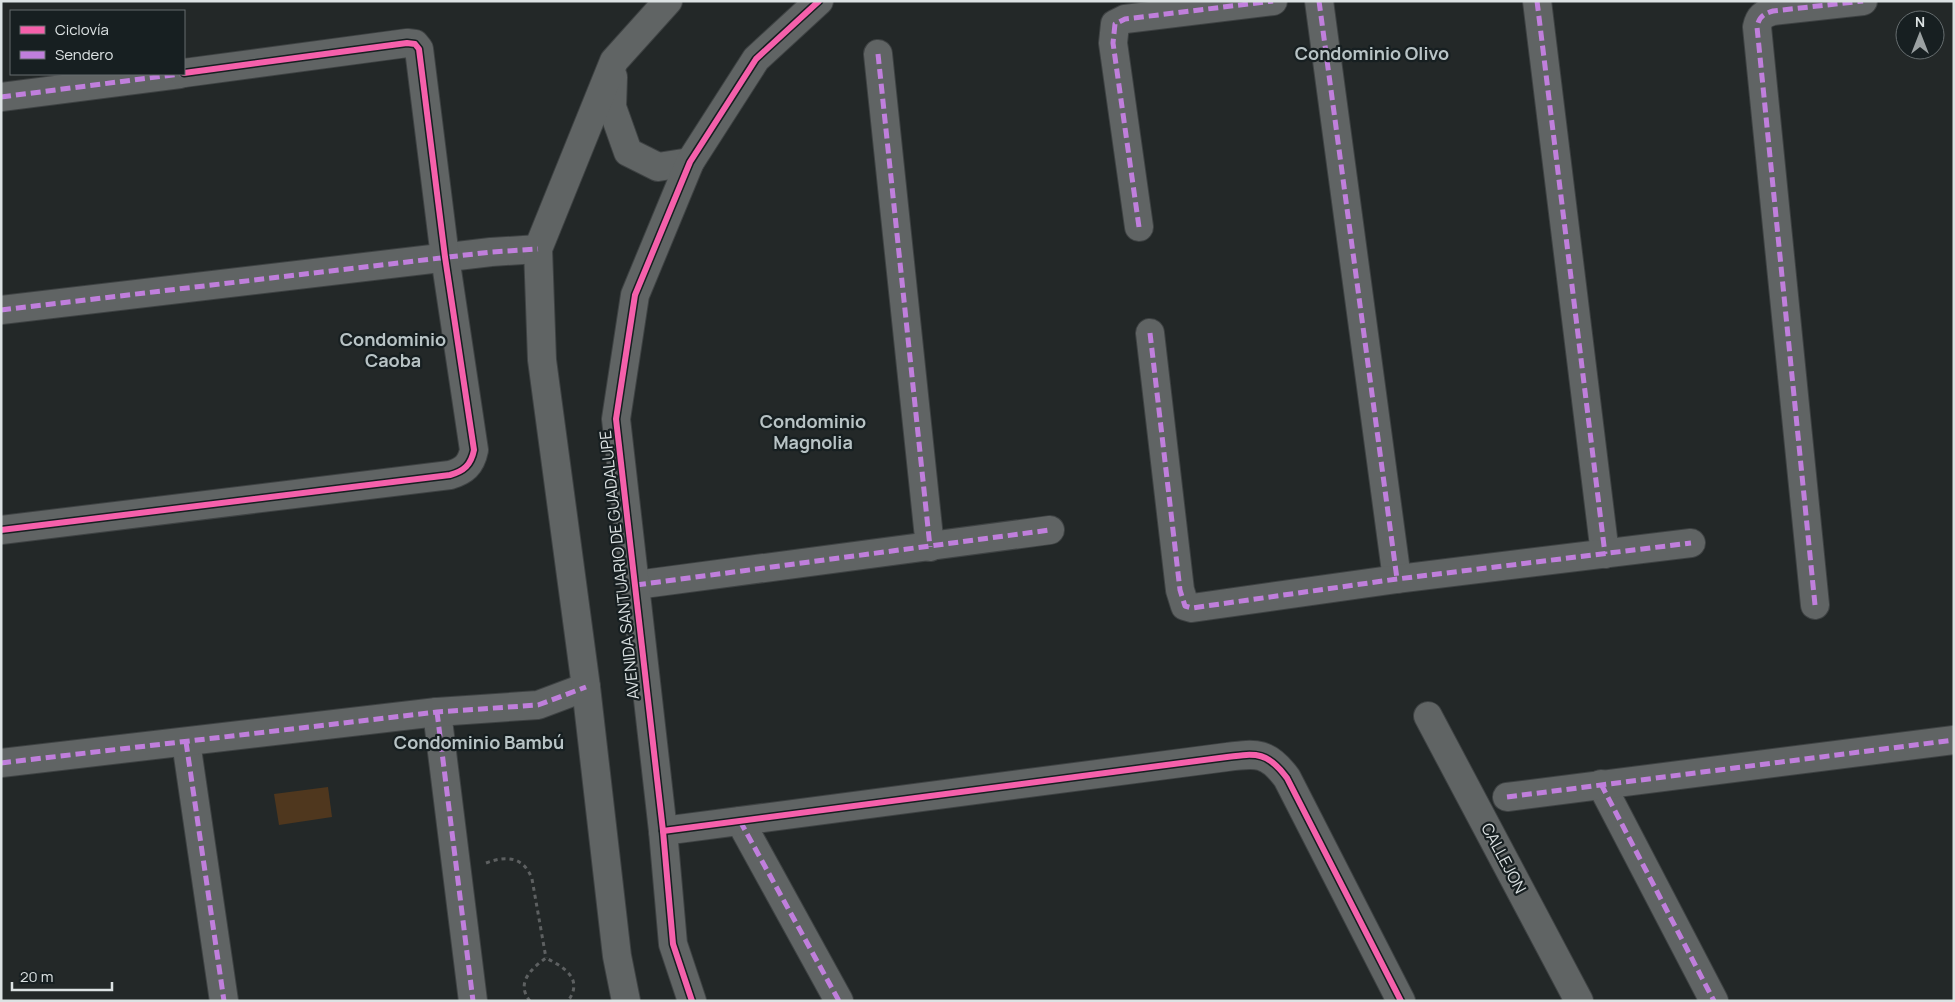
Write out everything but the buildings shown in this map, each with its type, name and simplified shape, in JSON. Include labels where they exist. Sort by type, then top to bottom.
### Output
[{"type":"street","points":[[626,1001],[617,956],[586,686],[542,360],[538,249],[614,61],[668,1]]},
{"type":"street","name":"AVENIDA SANTUARIO DE GUADALUPE","points":[[692,1001],[674,944],[636,585],[616,419],[635,295],[690,162],[756,59],[819,1]]},
{"type":"street","points":[[1139,227],[1113,43],[1116,24],[1125,19],[1273,1]]},
{"type":"street","points":[[1319,1],[1397,579]]},
{"type":"street","points":[[1537,1],[1605,554]]},
{"type":"street","points":[[1815,605],[1756,27],[1758,20],[1765,14],[1773,11],[1863,1]]},
{"type":"street","points":[[1,530],[450,475],[467,468],[472,460],[474,450],[445,257],[420,54],[415,44],[406,43],[185,74]]},
{"type":"street","points":[[878,54],[930,547]]},
{"type":"street","points":[[614,61],[612,107],[628,152],[658,167],[690,162]]},
{"type":"street","points":[[1,97],[174,75]]},
{"type":"street","points":[[1,310],[445,257],[538,249]]},
{"type":"street","points":[[1150,333],[1180,590],[1185,606],[1192,608],[1397,579],[1691,544]]},
{"type":"street","points":[[636,585],[1050,530]]},
{"type":"street","points":[[1,763],[437,712],[538,705],[586,686]]},
{"type":"street","points":[[437,712],[473,1001]]},
{"type":"street","name":"CALLEJON","points":[[1428,716],[1579,1001]]},
{"type":"street","points":[[1507,797],[1954,740]]},
{"type":"street","points":[[186,742],[224,1001]]},
{"type":"street","points":[[663,831],[1244,755],[1262,755],[1277,764],[1286,778],[1401,1001]]},
{"type":"street","points":[[1601,784],[1714,1001]]},
{"type":"street","points":[[728,823],[839,1001]]},
{"type":"path","points":[[457,872],[497,859],[514,859],[528,869],[532,879],[546,958]]},
{"type":"path","points":[[530,1001],[524,986],[527,975],[546,958]]},
{"type":"path","points":[[546,958],[566,968],[572,978],[573,990],[568,1001]]},
{"type":"shaded area","points":[[328,787],[332,817],[279,825],[274,794]]},
{"type":"marked path","points":[[1139,227],[1113,43],[1115,24],[1125,19],[1273,1]]},
{"type":"marked path","points":[[1319,1],[1397,579]]},
{"type":"marked path","points":[[1537,1],[1605,554]]},
{"type":"marked path","points":[[1815,605],[1757,27],[1762,16],[1773,11],[1863,1]]},
{"type":"marked path","points":[[878,54],[930,547]]},
{"type":"marked path","points":[[1,97],[172,75]]},
{"type":"marked path","points":[[1,310],[491,252],[538,249]]},
{"type":"marked path","points":[[1150,333],[1180,590],[1185,606],[1192,608],[1397,579],[1691,543]]},
{"type":"marked path","points":[[636,585],[1050,530]]},
{"type":"marked path","points":[[1,763],[437,712],[538,705],[586,687]]},
{"type":"marked path","points":[[437,712],[473,1001]]},
{"type":"marked path","points":[[1507,797],[1954,740]]},
{"type":"marked path","points":[[186,742],[224,1001]]},
{"type":"marked path","points":[[1601,784],[1714,1001]]},
{"type":"marked path","points":[[740,821],[839,1001]]},
{"type":"cycle path","points":[[692,1001],[673,944],[663,831],[616,419],[635,295],[690,162],[756,59],[819,1]]},
{"type":"cycle path","points":[[1,530],[450,475],[459,472],[471,460],[474,450],[445,257],[419,49],[415,44],[407,43],[185,73]]},
{"type":"cycle path","points":[[663,831],[1237,756],[1261,756],[1274,763],[1287,778],[1401,1001]]},
{"type":"district","name":"Condominio Olivo","points":[[1372,53]]},
{"type":"district","name":"Condominio Caoba","points":[[393,349]]},
{"type":"district","name":"Condominio Magnolia","points":[[813,431]]},
{"type":"district","name":"Condominio Bambú","points":[[479,742]]}]
